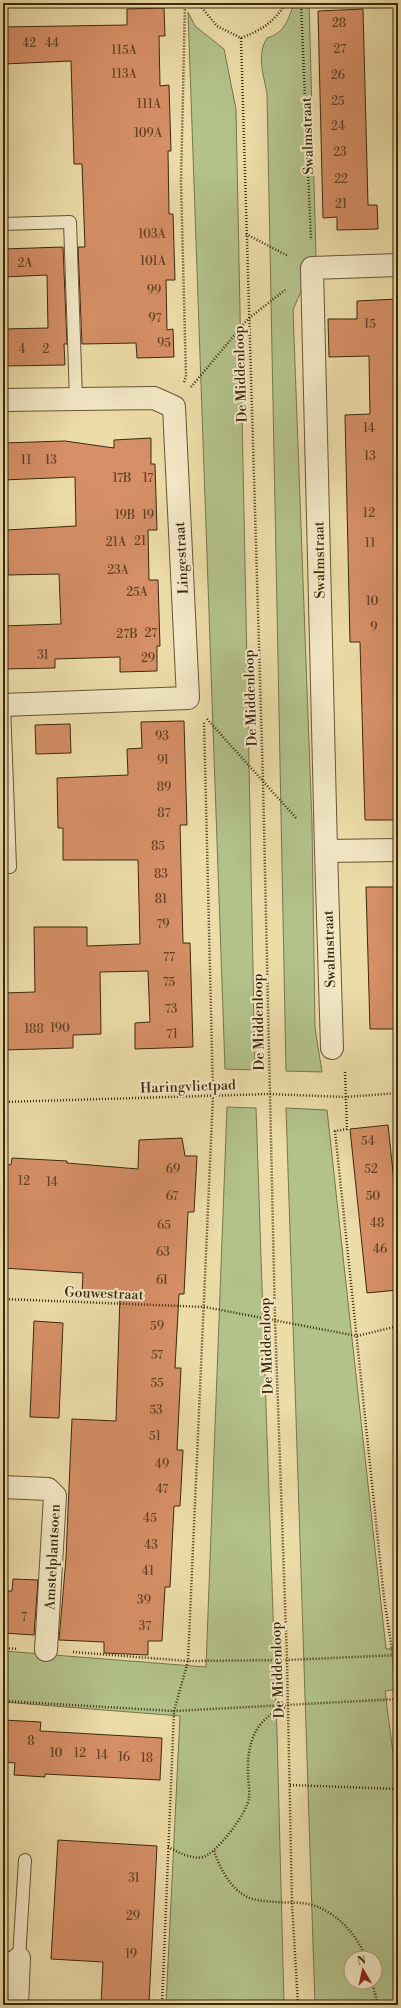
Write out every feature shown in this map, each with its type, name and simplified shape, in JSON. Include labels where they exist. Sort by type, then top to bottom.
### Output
[{"type":"street","points":[[312,268],[398,265]]},
{"type":"street","name":"Swalmstraat","points":[[312,268],[332,1048]]},
{"type":"street","points":[[3,400],[154,398],[174,407]]},
{"type":"street","name":"Lingestraat","points":[[3,705],[188,698],[174,407]]},
{"type":"street","points":[[326,851],[398,850]]},
{"type":"street","name":"Amstelplantsoen","points":[[3,1487],[48,1489],[55,1496],[46,1650]]},
{"type":"street","points":[[11,1958],[17,2005]]},
{"type":"lane","points":[[3,224],[70,222],[76,399]]},
{"type":"lane","points":[[3,705],[10,868]]},
{"type":"lane","points":[[11,1958],[25,1860]]},
{"type":"path","points":[[174,407],[186,376],[181,182],[185,3]]},
{"type":"path","points":[[198,3],[217,26],[241,38],[258,32],[277,17],[286,3]]},
{"type":"path","name":"Swalmstraat","points":[[301,3],[312,268]]},
{"type":"path","name":"De Middenloop","points":[[241,38],[248,320],[263,781],[275,1319],[288,1660],[292,1903],[298,2005]]},
{"type":"path","points":[[174,407],[248,320],[312,268],[246,234]]},
{"type":"path","points":[[162,2005],[174,1711],[188,1661],[205,1307],[213,1096],[204,716],[326,851]]},
{"type":"path","name":"Haringvlietpad","points":[[3,1102],[269,1094],[345,1097],[398,1093]]},
{"type":"path","points":[[345,1097],[347,1129],[335,1131],[384,1598],[393,1656],[398,1719]]},
{"type":"path","name":"Gouwestraat","points":[[3,1299],[205,1307],[275,1319],[357,1336]]},
{"type":"path","points":[[357,1336],[398,1326]]},
{"type":"path","points":[[3,1648],[188,1661],[288,1660],[398,1655]]},
{"type":"path","points":[[3,1701],[174,1711],[397,1699]]},
{"type":"path","points":[[168,1847],[184,1856],[202,1858],[214,1851],[235,1827],[250,1799],[248,1774],[249,1747],[259,1726],[272,1712],[289,1706]]},
{"type":"path","points":[[290,1785],[398,1789]]},
{"type":"path","points":[[214,1851],[218,1863],[231,1885],[252,1899],[304,1903],[328,1911],[350,1931],[363,1950]]},
{"type":"path","points":[[374,1990],[378,2005]]},
{"type":"green space","points":[[294,3],[309,3],[316,256],[293,310],[312,823],[315,1028],[322,1072],[286,1071],[267,94],[261,58],[267,38],[278,33],[282,29],[288,20]]},
{"type":"green space","points":[[188,12],[195,26],[224,49],[236,109],[255,1070],[225,1069]]},
{"type":"green space","points":[[227,1107],[256,1108],[277,1733],[284,2005],[166,2005],[180,1716],[3,1702],[3,1651],[206,1667]]},
{"type":"green space","points":[[286,1108],[327,1110],[386,1649],[398,1648],[398,1689],[385,1691],[398,1792],[398,2005],[315,2005]]},
{"type":"building","points":[[164,8],[165,36],[159,36],[160,86],[169,85],[171,151],[168,151],[169,214],[173,214],[175,280],[166,280],[167,330],[173,329],[174,357],[137,358],[136,343],[82,344],[78,247],[85,247],[82,164],[74,164],[71,61],[3,64],[3,27],[127,25],[127,9]]},
{"type":"building","points":[[363,9],[368,205],[377,205],[378,229],[337,230],[337,217],[323,218],[318,11]]},
{"type":"building","points":[[63,247],[67,344],[64,344],[65,365],[3,366],[3,329],[48,328],[47,275],[3,277],[3,249]]},
{"type":"building","points":[[398,299],[398,820],[365,820],[360,642],[350,642],[345,415],[370,414],[369,356],[329,357],[328,319],[357,319],[357,301]]},
{"type":"building","points":[[151,438],[151,464],[155,464],[157,530],[148,530],[149,580],[158,580],[160,646],[157,646],[157,671],[120,672],[120,657],[55,659],[55,668],[3,669],[3,626],[61,624],[59,574],[8,575],[7,530],[76,526],[75,477],[3,480],[3,443],[65,441],[114,448],[114,440]]},
{"type":"building","points":[[184,721],[187,825],[180,825],[183,943],[190,943],[193,1047],[135,1049],[135,1023],[150,1022],[148,971],[100,972],[101,1034],[73,1035],[73,1048],[3,1050],[3,993],[35,992],[34,927],[87,927],[87,946],[140,944],[138,860],[63,860],[63,828],[58,828],[57,778],[128,775],[127,749],[142,748],[141,722]]},
{"type":"building","points":[[70,724],[71,753],[36,754],[35,725]]},
{"type":"building","points":[[366,887],[398,887],[398,1029],[370,1029]]},
{"type":"building","points":[[388,1125],[398,1219],[398,1290],[367,1293],[350,1129]]},
{"type":"building","points":[[182,1138],[185,1156],[197,1156],[194,1212],[188,1212],[184,1294],[179,1294],[175,1368],[181,1368],[177,1450],[183,1450],[180,1506],[174,1506],[170,1587],[165,1587],[162,1641],[148,1641],[148,1655],[104,1653],[104,1642],[59,1640],[66,1558],[72,1419],[116,1421],[120,1296],[82,1296],[83,1273],[3,1268],[3,1164],[11,1165],[12,1158],[67,1161],[67,1163],[138,1169],[139,1140]]},
{"type":"building","points":[[34,1321],[63,1323],[59,1418],[30,1417]]},
{"type":"building","points":[[13,1579],[38,1580],[34,1635],[3,1633],[3,1591],[12,1591]]},
{"type":"building","points":[[3,1720],[41,1722],[40,1731],[162,1738],[160,1780],[45,1774],[45,1777],[14,1775],[15,1763],[3,1762]]},
{"type":"building","points":[[58,1840],[157,1846],[149,2002],[140,2001],[140,2005],[101,2005],[103,1962],[51,1959]]}]
